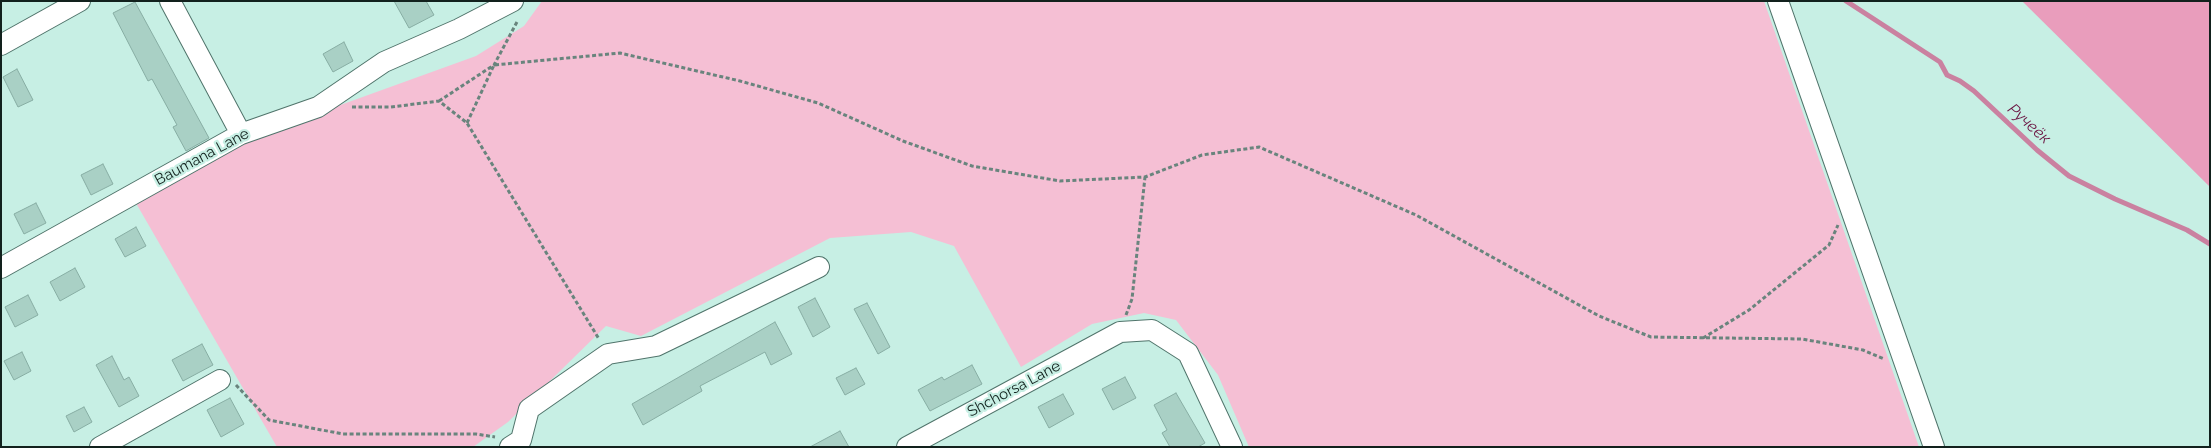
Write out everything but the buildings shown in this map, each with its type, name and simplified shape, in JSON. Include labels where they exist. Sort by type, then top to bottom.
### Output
[{"type":"street","points":[[1,45],[80,1]]},
{"type":"street","points":[[170,1],[241,134]]},
{"type":"street","points":[[1778,1],[1934,447]]},
{"type":"street","name":"Baumana Lane","points":[[1,268],[241,134],[318,107],[384,62],[460,29],[516,9]]},
{"type":"street","points":[[518,444],[529,409],[608,354],[656,346],[819,266]]},
{"type":"street","points":[[1120,332],[1152,330],[1188,353],[1214,404],[1232,447]]},
{"type":"street","name":"Shchorsa Lane","points":[[907,447],[1120,332]]},
{"type":"street","points":[[100,447],[220,380]]},
{"type":"path","points":[[467,123],[494,65],[516,9]]},
{"type":"path","points":[[318,107],[391,107],[439,101],[494,65],[620,53],[740,81],[818,103],[903,141],[972,166],[1060,181],[1145,177],[1202,155],[1259,147],[1416,215],[1599,316],[1651,337],[1802,339],[1862,350],[1907,369]]},
{"type":"path","points":[[439,101],[467,123],[608,354]]},
{"type":"path","points":[[1120,332],[1132,299],[1145,177]]},
{"type":"path","points":[[1702,338],[1749,310],[1829,245],[1848,201]]},
{"type":"path","points":[[220,380],[234,384],[269,420],[343,434],[476,434],[518,444]]},
{"type":"shaded area","points":[[542,1],[1764,1],[1919,447],[1249,447],[1218,375],[1176,320],[1144,313],[1092,324],[1021,367],[954,246],[911,232],[830,238],[641,336],[606,326],[508,422],[473,447],[277,447],[133,198],[252,137],[476,56],[524,26]]},
{"type":"shaded area","points":[[2022,1],[2210,1],[2210,187]]},
{"type":"waterway","name":"Ручеёк","points":[[1846,1],[1940,62],[1947,75],[1974,91],[2037,150],[2069,176],[2115,199],[2187,230],[2210,244]]}]
